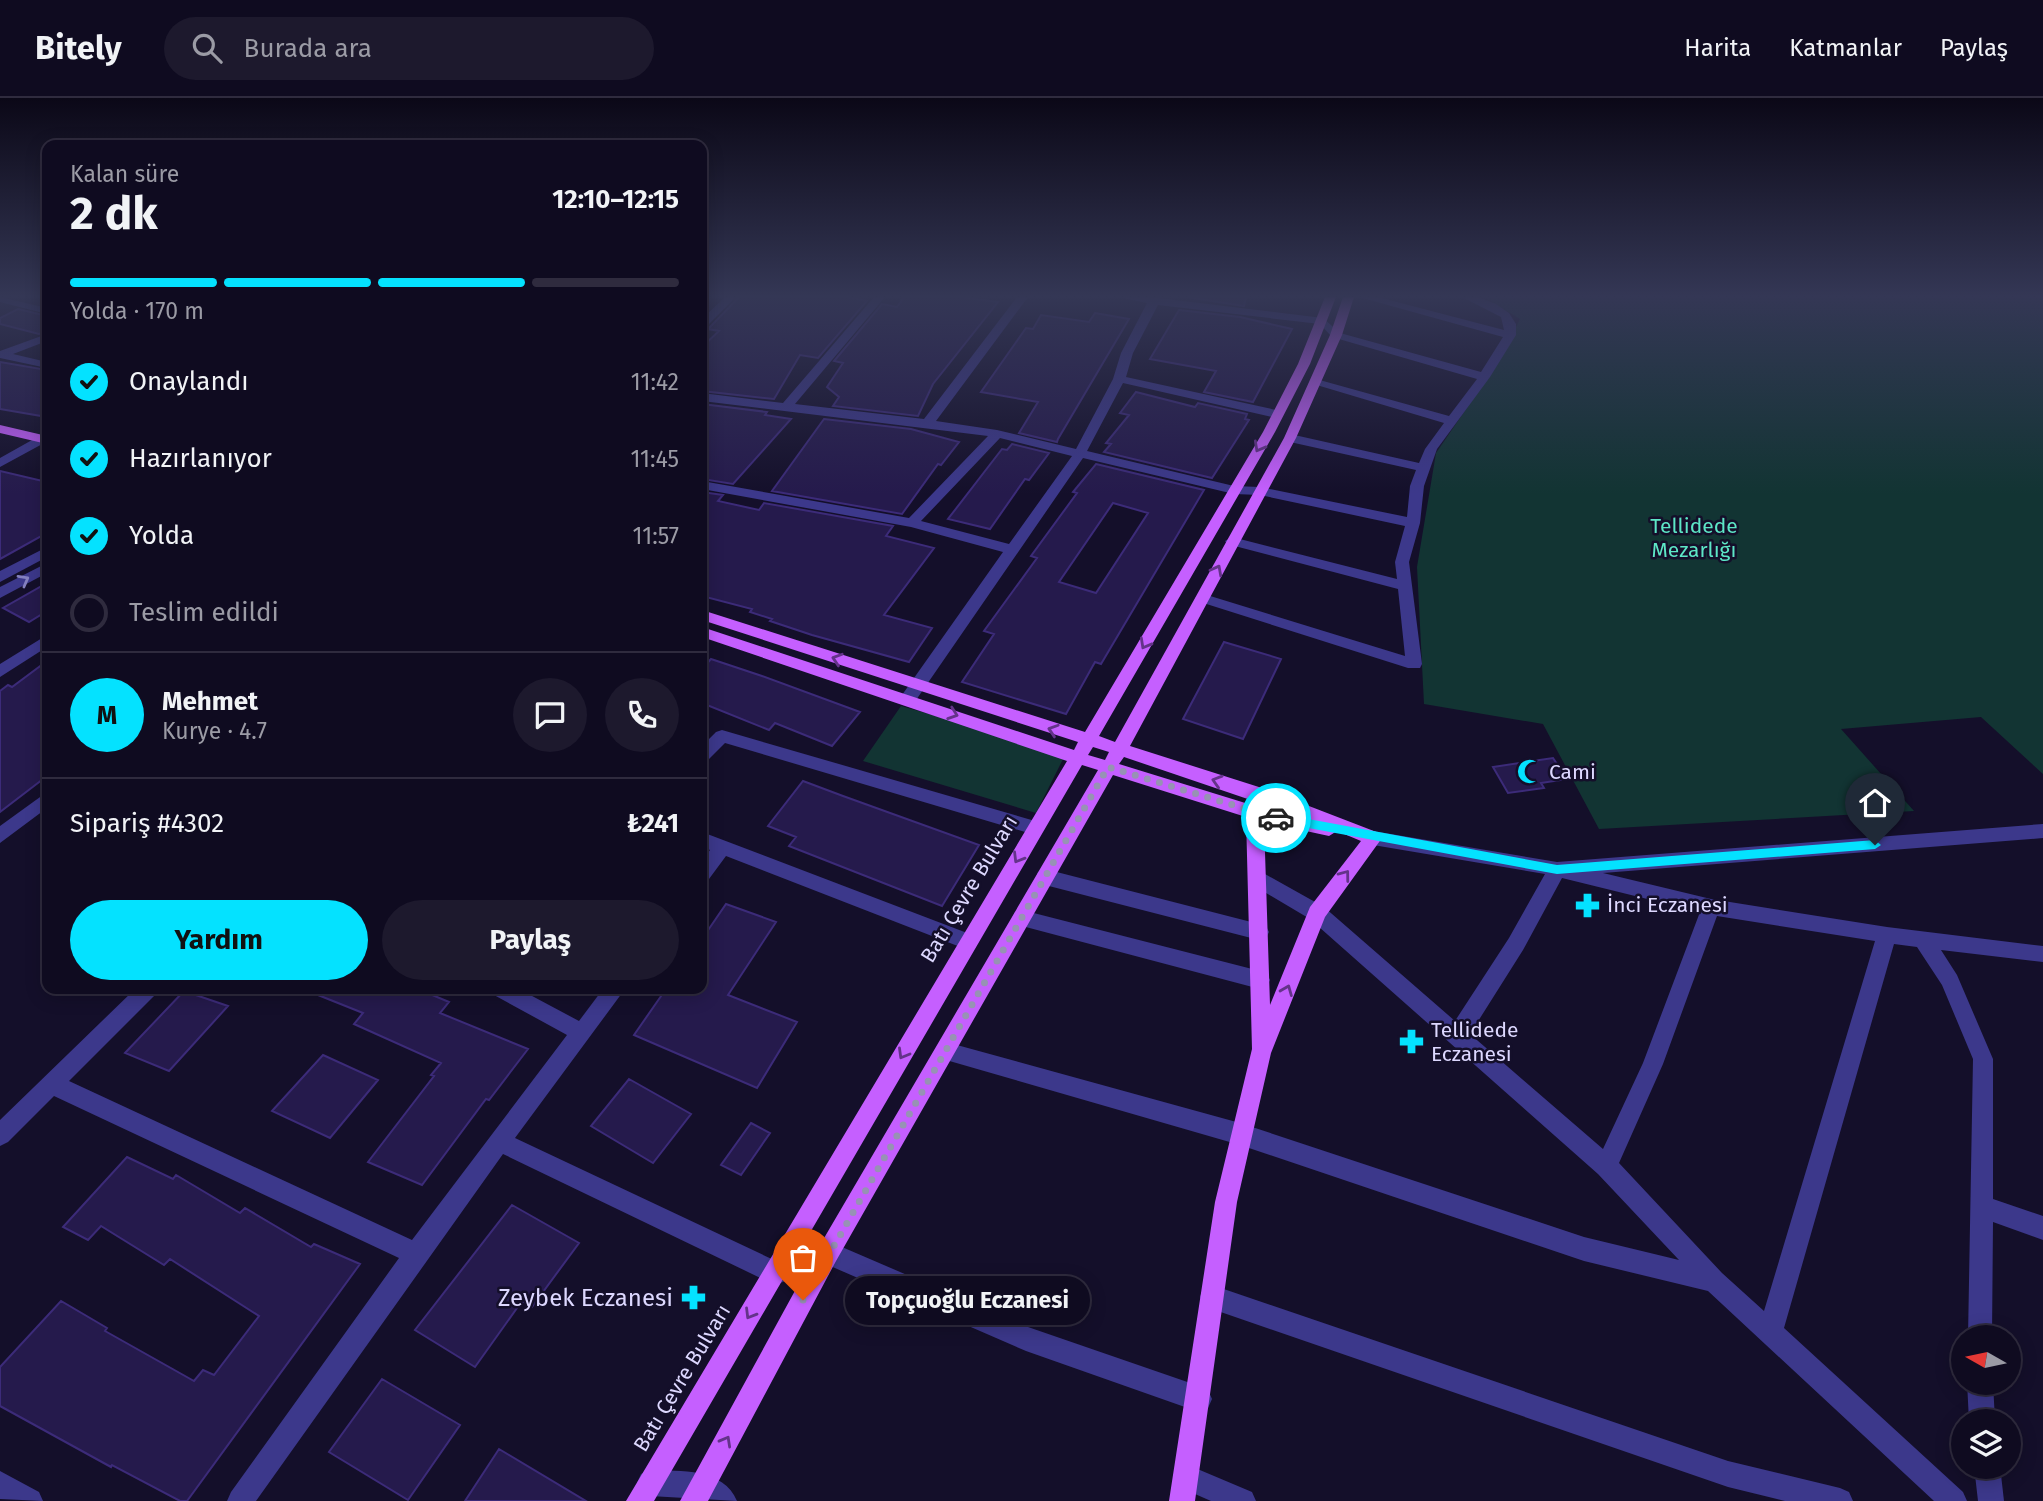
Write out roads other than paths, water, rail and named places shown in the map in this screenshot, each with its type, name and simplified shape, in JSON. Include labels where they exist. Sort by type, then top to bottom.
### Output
[{"type":"main road","name":"Batı Çevre Bulvarı","points":[[645,1492],[1035,828],[1084,750],[1234,490],[1302,362]]},
{"type":"main road","points":[[697,1493],[828,1253],[1119,750],[1290,438],[1325,362]]},
{"type":"main road","points":[[0,417],[42,435]]},
{"type":"main road","points":[[0,429],[42,436]]},
{"type":"main road","points":[[707,617],[912,692],[1084,750],[1108,767],[1255,813],[1374,838]]},
{"type":"main road","points":[[707,633],[912,692]]},
{"type":"main road","points":[[1084,750],[1119,750],[1256,793],[1374,838]]},
{"type":"main road","points":[[1255,813],[1261,1053]]},
{"type":"main road","points":[[1185,1490],[1212,1297],[1240,1134],[1261,1053],[1317,912],[1374,838]]},
{"type":"street","points":[[786,407],[822,362]]},
{"type":"street","points":[[927,424],[974,362]]},
{"type":"street","points":[[912,692],[1080,453],[1119,379],[1123,362]]},
{"type":"street","points":[[1433,362],[1484,377]]},
{"type":"street","points":[[1202,598],[1414,664],[1402,562],[1413,523],[1417,486],[1431,449],[1493,362]]},
{"type":"street","points":[[1119,379],[1276,414]]},
{"type":"street","points":[[1316,383],[1451,421]]},
{"type":"street","points":[[707,398],[997,434],[1234,490],[1260,491],[1413,523]]},
{"type":"street","points":[[912,523],[997,434]]},
{"type":"street","points":[[0,463],[42,438]]},
{"type":"street","points":[[1290,438],[1424,467]]},
{"type":"street","points":[[707,486],[912,523],[1013,550]]},
{"type":"street","points":[[1232,541],[1404,586]]},
{"type":"street","points":[[0,577],[42,554]]},
{"type":"street","points":[[0,593],[42,570]]},
{"type":"street","points":[[0,672],[42,643]]},
{"type":"street","points":[[707,751],[722,736],[1035,828]]},
{"type":"street","points":[[1255,813],[1256,793]]},
{"type":"street","points":[[0,836],[42,803]]},
{"type":"street","points":[[1557,870],[2043,831]]},
{"type":"street","points":[[1374,838],[1557,870],[1711,907],[1887,935],[2043,954]]},
{"type":"street","points":[[707,841],[968,942]]},
{"type":"street","points":[[707,868],[722,848]]},
{"type":"street","points":[[1457,1036],[1516,944],[1557,870]]},
{"type":"street","points":[[1045,877],[1259,932]]},
{"type":"street","points":[[1258,879],[1317,912],[1606,1166],[1714,1281],[1954,1501]]},
{"type":"street","points":[[1606,1166],[1653,1064],[1711,907]]},
{"type":"street","points":[[1022,918],[1260,980]]},
{"type":"street","points":[[1770,1333],[1887,935]]},
{"type":"street","points":[[1923,939],[1950,981],[1983,1059],[1980,1325]]},
{"type":"street","points":[[0,1135],[143,994]]},
{"type":"street","points":[[510,994],[582,1033]]},
{"type":"street","points":[[240,1501],[416,1254],[611,994]]},
{"type":"street","points":[[946,1051],[1240,1134],[1584,1249],[1714,1281]]},
{"type":"street","points":[[52,1084],[416,1254]]},
{"type":"street","points":[[499,1141],[775,1273],[828,1253],[1026,1339],[1199,1399]]},
{"type":"street","points":[[1981,1206],[2043,1228]]},
{"type":"street","points":[[1212,1297],[1728,1474],[1840,1501]]},
{"type":"street","points":[[1988,1479],[1991,1501]]},
{"type":"street","points":[[0,1484],[30,1501]]},
{"type":"street","points":[[1185,1490],[1244,1501]]},
{"type":"street","points":[[645,1492],[697,1493],[724,1501]]},
{"type":"place","name":"Cami","points":[[1529,772]]},
{"type":"place","name":"İnci Eczanesi","points":[[1587,905]]},
{"type":"place","name":"Tellidede Eczanesi","points":[[1411,1042]]},
{"type":"place","name":"Zeybek Eczanesi","points":[[693,1298]]},
{"type":"place","name":"Topçuoğlu Eczanesi","points":[[803,1300]]},
{"type":"park label","name":"Tellidede Mezarlığı","points":[[1694,538]]}]
